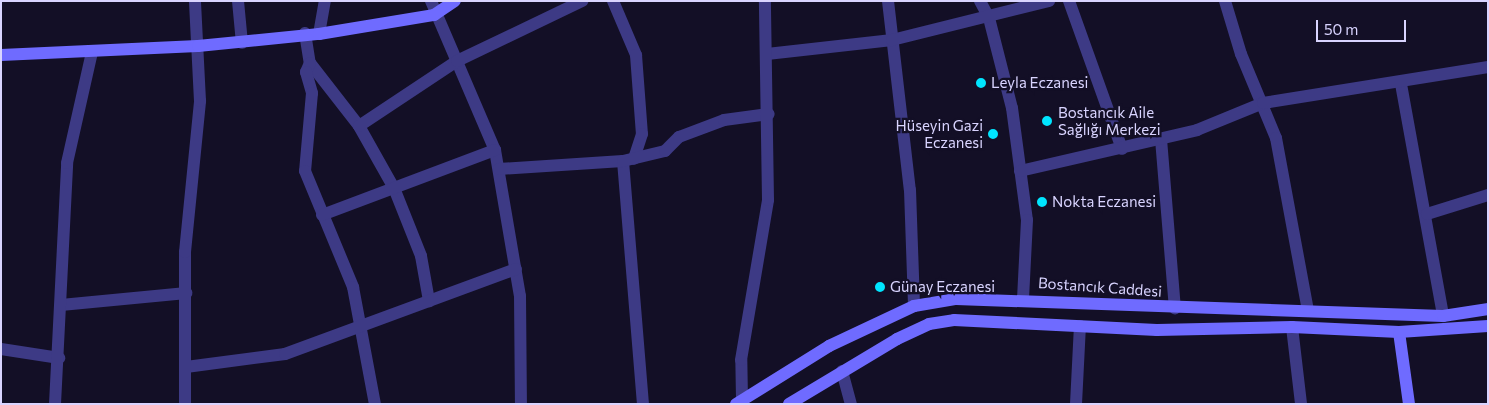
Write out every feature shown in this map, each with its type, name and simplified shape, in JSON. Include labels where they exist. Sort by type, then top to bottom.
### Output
[{"type":"main road","points":[[1,55],[198,46],[304,33],[319,34],[434,15],[454,1]]},
{"type":"main road","name":"Bostancık Caddesi","points":[[739,402],[830,346],[914,306],[956,299],[1022,299],[1175,308],[1308,310],[1443,316],[1488,309]]},
{"type":"main road","points":[[789,404],[929,324],[954,320],[1157,330],[1292,328],[1399,332],[1488,326]]},
{"type":"main road","points":[[1399,332],[1408,404]]},
{"type":"street","points":[[185,404],[186,293],[200,100],[195,1]]},
{"type":"street","points":[[238,1],[242,42]]},
{"type":"street","points":[[319,34],[325,1]]},
{"type":"street","points":[[432,1],[434,15],[457,61],[495,150],[516,269],[521,404]]},
{"type":"street","points":[[359,126],[457,61],[582,1]]},
{"type":"street","points":[[613,1],[636,55],[642,126],[628,160],[643,404]]},
{"type":"street","points":[[739,402],[741,360],[768,200],[769,114],[765,1]]},
{"type":"street","points":[[888,1],[910,190],[914,306]]},
{"type":"street","points":[[980,1],[990,18],[1012,108],[1027,220],[1022,299]]},
{"type":"street","points":[[767,54],[892,40],[990,18],[1049,1]]},
{"type":"street","points":[[1070,1],[1122,149]]},
{"type":"street","points":[[1225,1],[1263,103],[1280,156],[1308,310]]},
{"type":"street","points":[[304,33],[310,63],[359,126],[394,188],[421,256],[429,301]]},
{"type":"street","points":[[55,404],[59,358],[67,163],[92,52]]},
{"type":"street","points":[[310,63],[306,72],[312,93],[305,171],[322,216],[354,287],[358,329],[375,404]]},
{"type":"street","points":[[1020,171],[1161,139],[1263,103],[1401,84],[1488,67]]},
{"type":"street","points":[[1401,84],[1427,214],[1443,316]]},
{"type":"street","points":[[499,169],[628,160],[664,151],[679,137],[724,120],[769,114]]},
{"type":"street","points":[[1161,139],[1175,308]]},
{"type":"street","points":[[322,216],[495,150]]},
{"type":"street","points":[[1427,214],[1488,195]]},
{"type":"street","points":[[186,366],[285,354],[358,329],[516,269]]},
{"type":"street","points":[[61,305],[186,293]]},
{"type":"street","points":[[1076,404],[1080,326]]},
{"type":"street","points":[[1292,328],[1301,404]]},
{"type":"street","points":[[1,349],[59,358]]},
{"type":"street","points":[[842,372],[851,404]]},
{"type":"place","name":"Leyla Eczanesi","points":[[981,83]]},
{"type":"place","name":"Bostancık Aile Sağlığı Merkezi","points":[[1047,121]]},
{"type":"place","name":"Hüseyin Gazi Eczanesi","points":[[993,134]]},
{"type":"place","name":"Nokta Eczanesi","points":[[1042,202]]},
{"type":"place","name":"Günay Eczanesi","points":[[880,287]]}]
